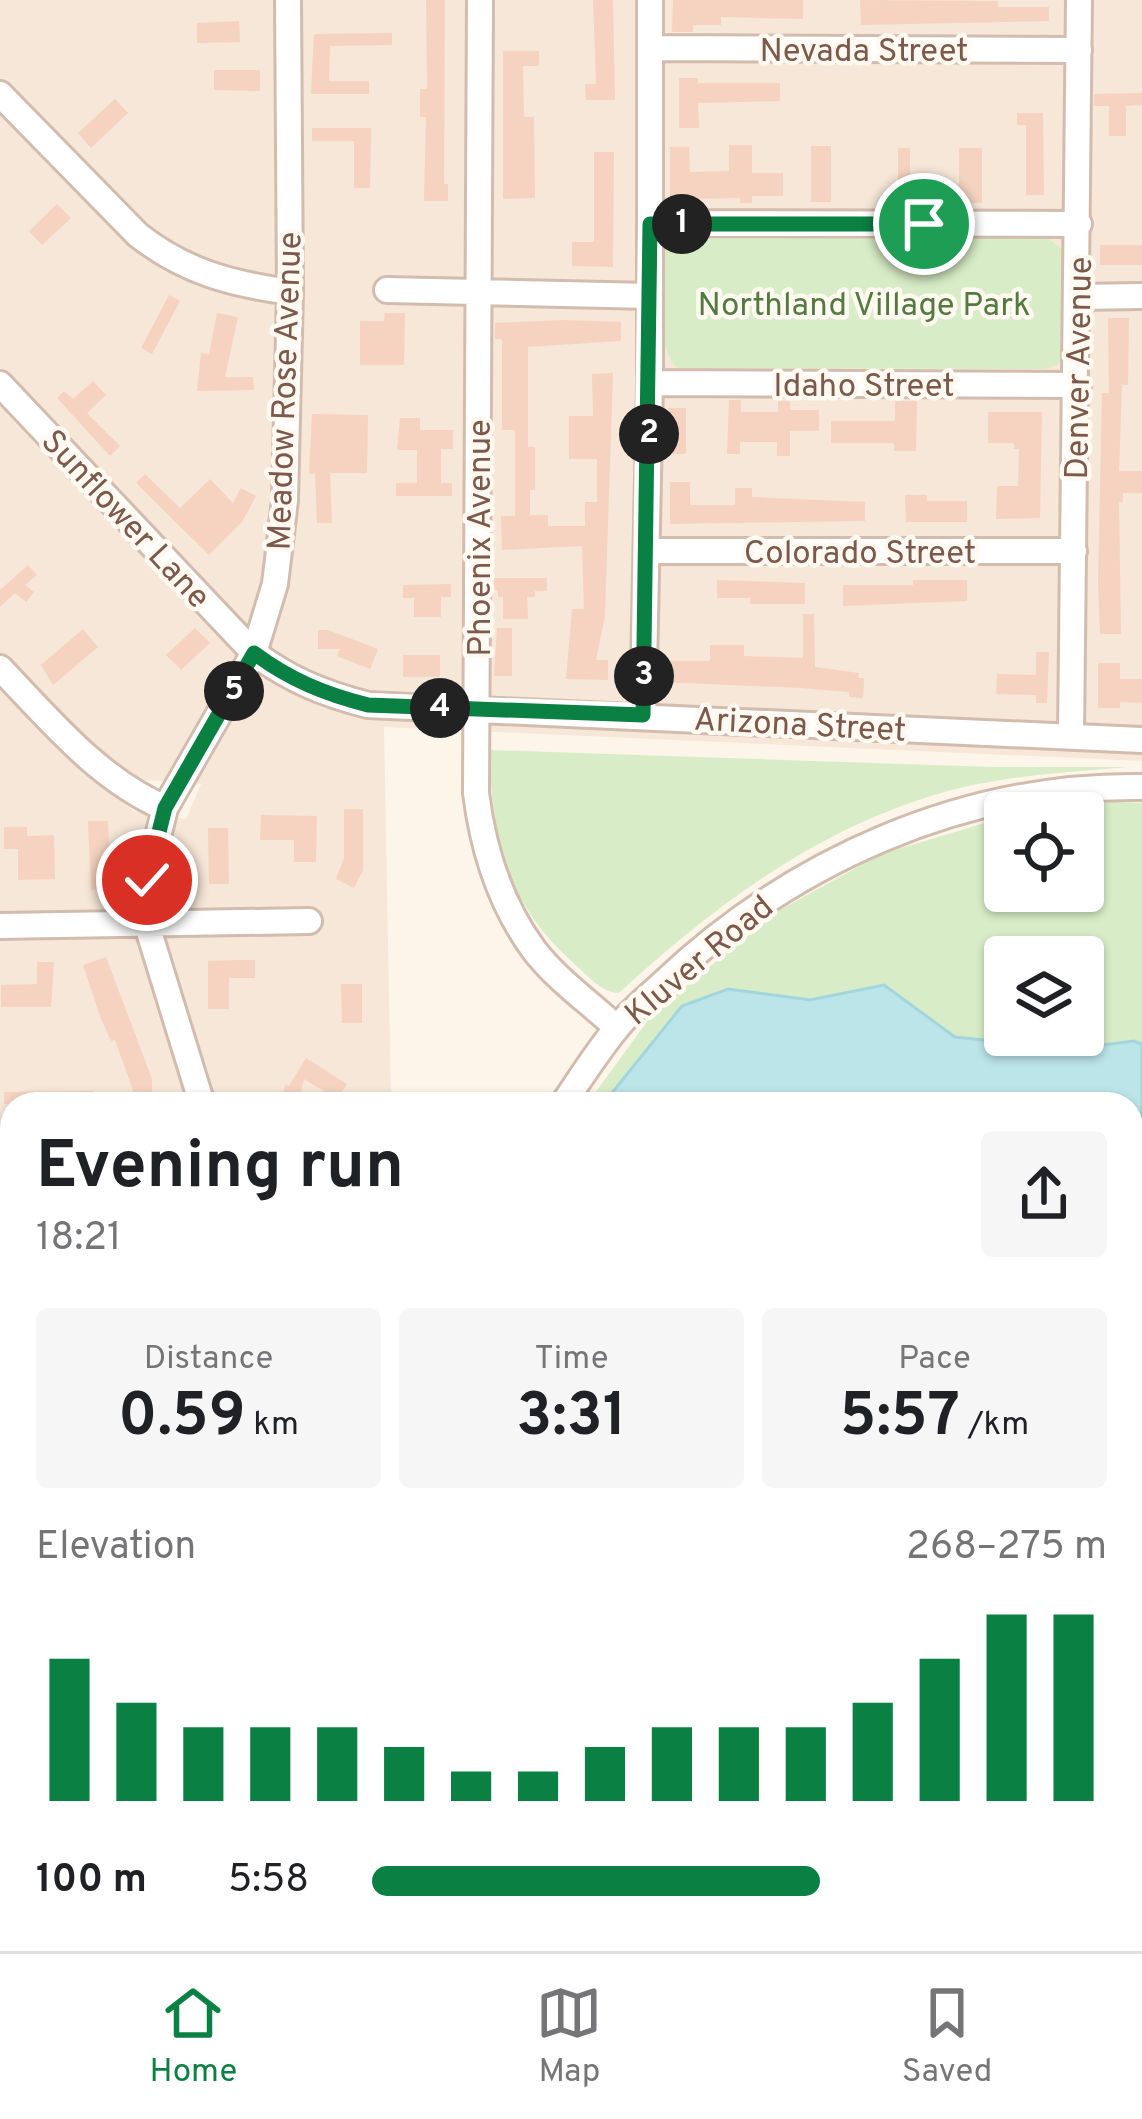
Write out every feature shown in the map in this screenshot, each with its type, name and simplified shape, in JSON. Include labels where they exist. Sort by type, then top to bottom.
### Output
[{"type":"street","name":"Meadow Rose Avenue","points":[[198,1092],[146,922],[147,880],[165,808],[254,653],[275,584],[285,500],[290,292],[288,0]]},
{"type":"street","name":"Phoenix Avenue","points":[[480,0],[476,793],[491,868],[536,952],[616,1028]]},
{"type":"street","points":[[643,715],[650,383],[650,0]]},
{"type":"street","name":"Denver Avenue","points":[[1071,736],[1079,0]]},
{"type":"street","name":"Nevada Street","points":[[650,48],[1079,50]]},
{"type":"street","points":[[0,94],[161,254],[200,274],[290,292]]},
{"type":"street","points":[[650,224],[1079,224]]},
{"type":"street","points":[[387,290],[650,296]]},
{"type":"street","points":[[1079,296],[1142,296]]},
{"type":"street","name":"Idaho Street","points":[[650,383],[1078,385]]},
{"type":"street","name":"Sunflower Lane","points":[[0,384],[254,653]]},
{"type":"street","name":"Colorado Street","points":[[647,551],[1074,551]]},
{"type":"street","name":"Arizona Street","points":[[254,653],[282,674],[325,694],[368,705],[1142,740]]},
{"type":"street","points":[[0,668],[80,751],[131,793],[165,808]]},
{"type":"street","name":"Kluver Road","points":[[571,1092],[616,1028],[733,921],[790,883],[844,855],[969,808],[1054,794],[1142,787]]},
{"type":"street","points":[[0,926],[309,921]]},
{"type":"shaded area","points":[[0,0],[1142,0],[1142,761],[384,727],[391,1092],[0,1092]],"holes":[[[96,753],[142,780],[201,784],[186,819],[134,811],[84,774]]]},
{"type":"green space","name":"Northland Village Park","points":[[683,237],[1048,238],[1064,251],[1063,355],[1059,364],[1046,369],[678,368],[666,347],[662,297],[664,252],[668,244]]},
{"type":"green space","points":[[490,750],[993,767],[1129,767],[976,784],[861,823],[774,870],[734,898],[619,993],[598,985],[555,946],[520,897],[499,843]]},
{"type":"green space","points":[[1104,803],[1142,803],[1142,1044],[1104,1045],[1104,936],[984,936],[984,1040],[955,1037],[883,985],[810,1000],[728,989],[682,1006],[613,1092],[596,1092],[654,1012],[778,911],[881,854],[984,823],[984,912],[1104,912]]},
{"type":"water","points":[[884,985],[955,1037],[984,1040],[984,1056],[1104,1056],[1104,1045],[1134,1041],[1142,1044],[1142,1092],[613,1092],[682,1006],[728,989],[810,1000]]},
{"type":"building","points":[[426,0],[445,0],[444,184],[448,184],[448,201],[424,201],[426,117],[420,117],[420,89],[427,89]]},
{"type":"building","points":[[593,0],[613,0],[615,100],[586,100],[585,84],[596,84]]},
{"type":"building","points":[[673,0],[803,0],[803,19],[721,17],[721,25],[693,25],[693,32],[672,32]]},
{"type":"building","points":[[860,0],[998,1],[998,7],[1049,7],[1049,21],[861,25]]},
{"type":"building","points":[[239,21],[240,42],[197,43],[197,23]]},
{"type":"building","points":[[392,33],[392,45],[330,46],[329,81],[369,81],[369,94],[311,94],[314,34]]},
{"type":"building","points":[[503,51],[539,51],[539,66],[523,66],[524,117],[534,117],[535,198],[503,199]]},
{"type":"building","points":[[214,70],[260,70],[260,91],[214,90]]},
{"type":"building","points":[[679,78],[698,78],[698,83],[780,83],[780,101],[698,103],[699,128],[679,128]]},
{"type":"building","points":[[1142,93],[1142,105],[1126,106],[1126,136],[1109,136],[1109,106],[1094,106],[1094,94]]},
{"type":"building","points":[[115,99],[128,113],[91,148],[78,133]]},
{"type":"building","points":[[1017,113],[1043,113],[1044,195],[1026,195],[1026,125],[1017,125]]},
{"type":"building","points":[[312,128],[371,128],[370,188],[354,188],[354,141],[312,141]]},
{"type":"building","points":[[729,145],[752,145],[752,173],[783,173],[783,196],[752,196],[752,203],[740,203],[740,198],[670,204],[670,147],[689,147],[690,172],[729,171]]},
{"type":"building","points":[[811,146],[831,146],[831,202],[811,202]]},
{"type":"building","points":[[898,148],[910,148],[910,204],[898,204]]},
{"type":"building","points":[[959,148],[982,148],[982,203],[959,203]]},
{"type":"building","points":[[594,152],[614,152],[613,267],[572,266],[572,242],[594,242]]},
{"type":"building","points":[[57,204],[71,218],[42,245],[29,231]]},
{"type":"building","points":[[1100,245],[1142,245],[1142,265],[1100,265]]},
{"type":"building","points":[[169,295],[180,301],[152,354],[141,348]]},
{"type":"building","points":[[217,313],[238,317],[225,377],[253,377],[254,390],[197,391],[201,353],[209,354]]},
{"type":"building","points":[[385,313],[405,313],[404,365],[360,365],[360,321],[384,321]]},
{"type":"building","points":[[1108,318],[1129,318],[1119,471],[1142,471],[1142,493],[1123,493],[1123,502],[1119,502],[1121,634],[1100,634],[1102,393],[1109,393]]},
{"type":"building","points":[[621,322],[621,341],[528,347],[528,447],[535,447],[530,515],[548,515],[548,526],[585,526],[585,502],[597,502],[597,459],[569,459],[569,416],[593,416],[592,374],[613,373],[605,616],[596,660],[608,660],[608,680],[566,679],[572,609],[584,609],[582,546],[502,550],[501,516],[515,516],[515,430],[502,430],[502,339],[495,339],[495,323]]},
{"type":"building","points":[[93,381],[106,395],[87,413],[120,446],[110,456],[57,398],[64,391],[73,399]]},
{"type":"building","points":[[729,400],[741,400],[741,412],[778,412],[778,401],[790,401],[790,410],[819,410],[819,431],[790,431],[790,456],[777,456],[777,442],[740,442],[740,454],[727,454]]},
{"type":"building","points":[[895,401],[917,401],[916,451],[894,451],[894,443],[831,443],[831,421],[895,421]]},
{"type":"building","points":[[668,408],[686,408],[686,454],[669,454]]},
{"type":"building","points":[[988,412],[1042,412],[1040,518],[996,519],[997,486],[1018,486],[1019,449],[1014,449],[1014,443],[988,443]]},
{"type":"building","points":[[312,414],[368,415],[367,473],[330,473],[332,523],[317,523],[315,474],[309,474]]},
{"type":"building","points":[[400,418],[420,418],[420,430],[453,430],[453,449],[441,449],[441,483],[452,483],[452,496],[396,496],[396,483],[417,483],[417,450],[397,450]]},
{"type":"building","points":[[145,474],[180,508],[210,479],[233,503],[241,488],[256,496],[242,522],[209,555],[136,483]]},
{"type":"building","points":[[670,482],[690,482],[690,505],[735,505],[735,488],[752,488],[752,497],[865,502],[865,521],[670,524]]},
{"type":"building","points":[[905,495],[927,495],[927,501],[967,501],[967,522],[906,522]]},
{"type":"building","points":[[28,565],[37,575],[25,585],[34,592],[26,602],[15,593],[0,607],[0,590]]},
{"type":"building","points":[[494,578],[547,578],[547,591],[527,597],[528,619],[503,619],[503,597],[494,590]]},
{"type":"building","points":[[717,580],[805,583],[805,604],[750,604],[750,598],[717,598]]},
{"type":"building","points":[[913,580],[967,580],[967,601],[843,606],[843,585],[913,585]]},
{"type":"building","points":[[451,584],[451,597],[441,597],[441,617],[414,617],[414,598],[403,598],[403,585]]},
{"type":"building","points":[[803,614],[814,614],[815,667],[859,673],[858,678],[864,678],[863,698],[849,697],[849,692],[800,688],[661,682],[662,661],[710,661],[710,645],[744,645],[744,656],[803,658]]},
{"type":"building","points":[[195,628],[210,643],[181,670],[166,655]]},
{"type":"building","points":[[497,628],[512,628],[512,676],[494,676]]},
{"type":"building","points":[[83,629],[98,647],[53,685],[41,665]]},
{"type":"building","points":[[318,630],[378,649],[370,669],[337,656],[340,649],[318,649]]},
{"type":"building","points":[[1036,652],[1049,652],[1047,703],[1036,703],[1036,695],[996,694],[997,674],[1036,675]]},
{"type":"building","points":[[403,655],[440,655],[440,677],[403,677]]},
{"type":"building","points":[[1098,663],[1120,663],[1120,679],[1142,679],[1142,703],[1098,708]]},
{"type":"building","points":[[344,809],[363,809],[363,870],[354,888],[336,879],[344,858]]},
{"type":"building","points":[[261,815],[317,816],[316,862],[294,862],[294,840],[260,840]]},
{"type":"building","points":[[88,821],[108,821],[109,844],[119,843],[119,864],[109,864],[110,889],[91,890]]},
{"type":"building","points":[[4,827],[27,827],[27,836],[54,835],[55,879],[18,880],[18,849],[4,849]]},
{"type":"building","points":[[208,828],[228,828],[229,884],[209,884]]},
{"type":"building","points":[[106,957],[152,1079],[152,1092],[134,1092],[83,965]]},
{"type":"building","points":[[255,960],[255,978],[229,978],[229,1009],[208,1009],[208,961]]},
{"type":"building","points":[[37,962],[54,962],[51,1007],[1,1007],[1,985],[37,984]]},
{"type":"building","points":[[341,984],[362,984],[362,1023],[342,1023]]},
{"type":"building","points":[[306,1058],[347,1084],[342,1092],[325,1092],[304,1079],[301,1092],[283,1092]]},
{"type":"route","points":[[147,880],[165,808],[254,653],[282,674],[325,694],[368,705],[643,715],[650,224],[924,224]]}]
